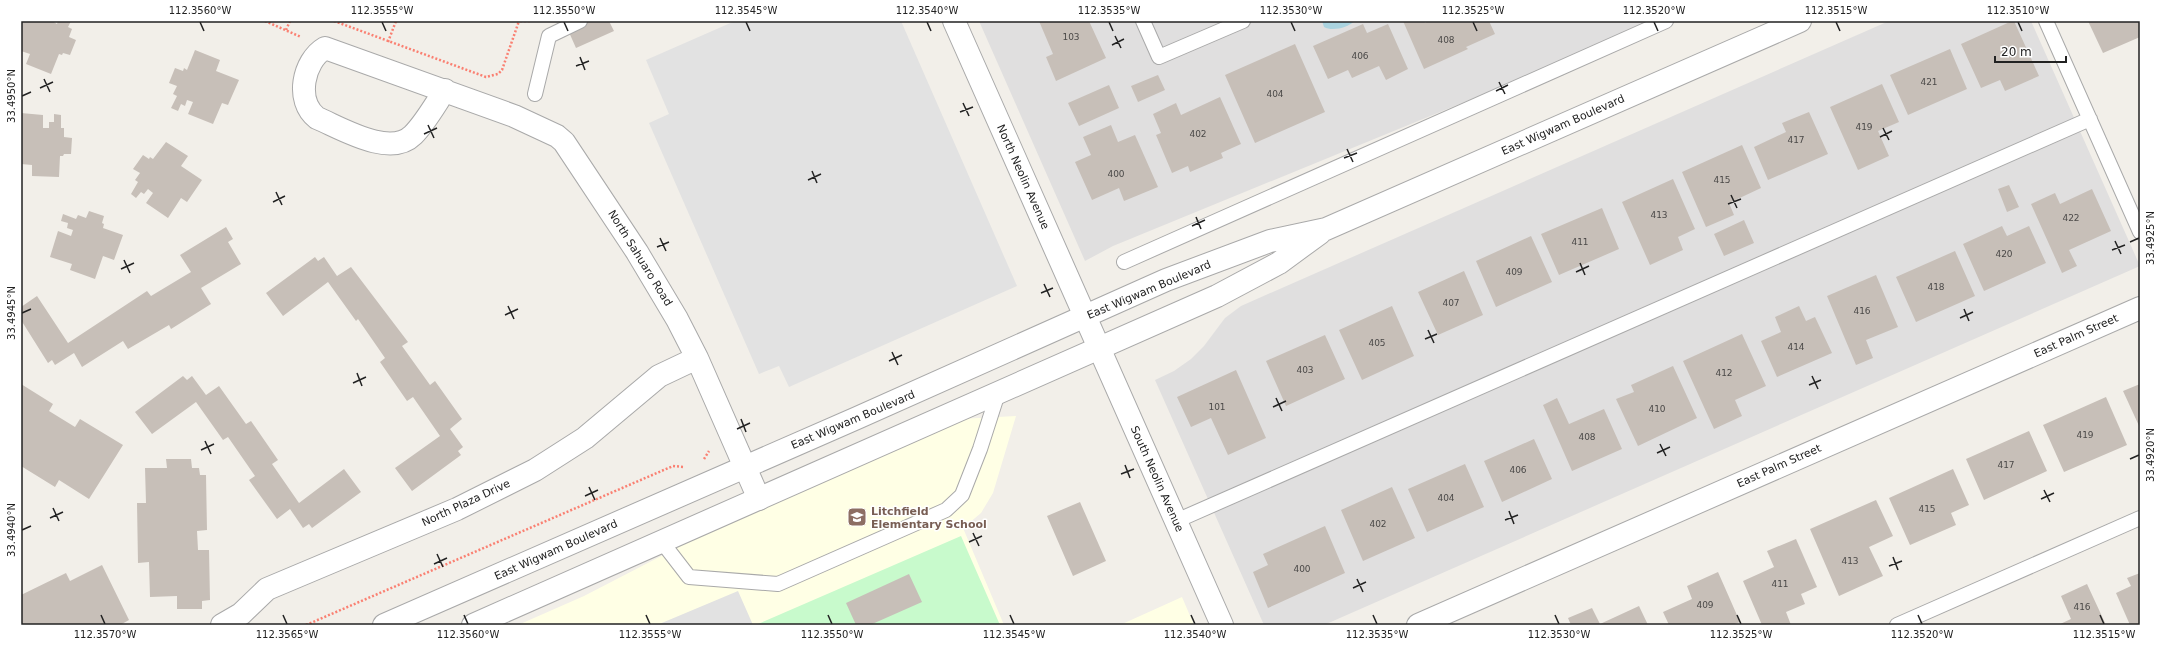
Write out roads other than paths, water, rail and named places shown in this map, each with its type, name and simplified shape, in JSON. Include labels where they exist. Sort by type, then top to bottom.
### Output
[{"type":"street","name":"North Neolin Avenue","points":[[954,21],[1092,333]]},
{"type":"street","name":"East Wigwam Boulevard","points":[[473,625],[998,393],[1092,333],[1166,280],[1270,241],[1326,229],[1800,21]]},
{"type":"street","name":"North Sahuaro Road","points":[[445,90],[412,136],[394,143],[374,142],[317,118],[307,107],[304,98],[305,80],[318,52],[325,48],[445,90],[514,116],[557,136],[564,142],[637,252],[677,319],[697,358],[759,499]]},
{"type":"street","name":"East Wigwam Boulevard","points":[[384,625],[745,466],[1092,333],[1217,296],[1279,263],[1326,229]]},
{"type":"street","name":"East Palm Street","points":[[1418,625],[2140,308]]},
{"type":"street","name":"South Neolin Avenue","points":[[1092,333],[1222,625]]},
{"type":"street","name":"North Plaza Drive","points":[[222,625],[240,614],[267,589],[463,506],[535,470],[584,438],[659,376],[697,358]]},
{"type":"lane","points":[[535,94],[549,36],[580,21]]},
{"type":"lane","points":[[1143,21],[1159,57],[1243,21]]},
{"type":"lane","points":[[1124,262],[1666,21]]},
{"type":"lane","points":[[2046,21],[2140,232]]},
{"type":"lane","points":[[1176,521],[2090,119]]},
{"type":"lane","points":[[662,542],[689,577],[778,584],[946,510],[962,495],[980,449],[998,393]]},
{"type":"lane","points":[[1897,625],[2140,518]]},
{"type":"water","points":[[1322,21],[1355,21],[1344,27],[1332,29],[1324,27]]},
{"type":"place","name":"Litchfield Elementary School","points":[[857,517]]}]
